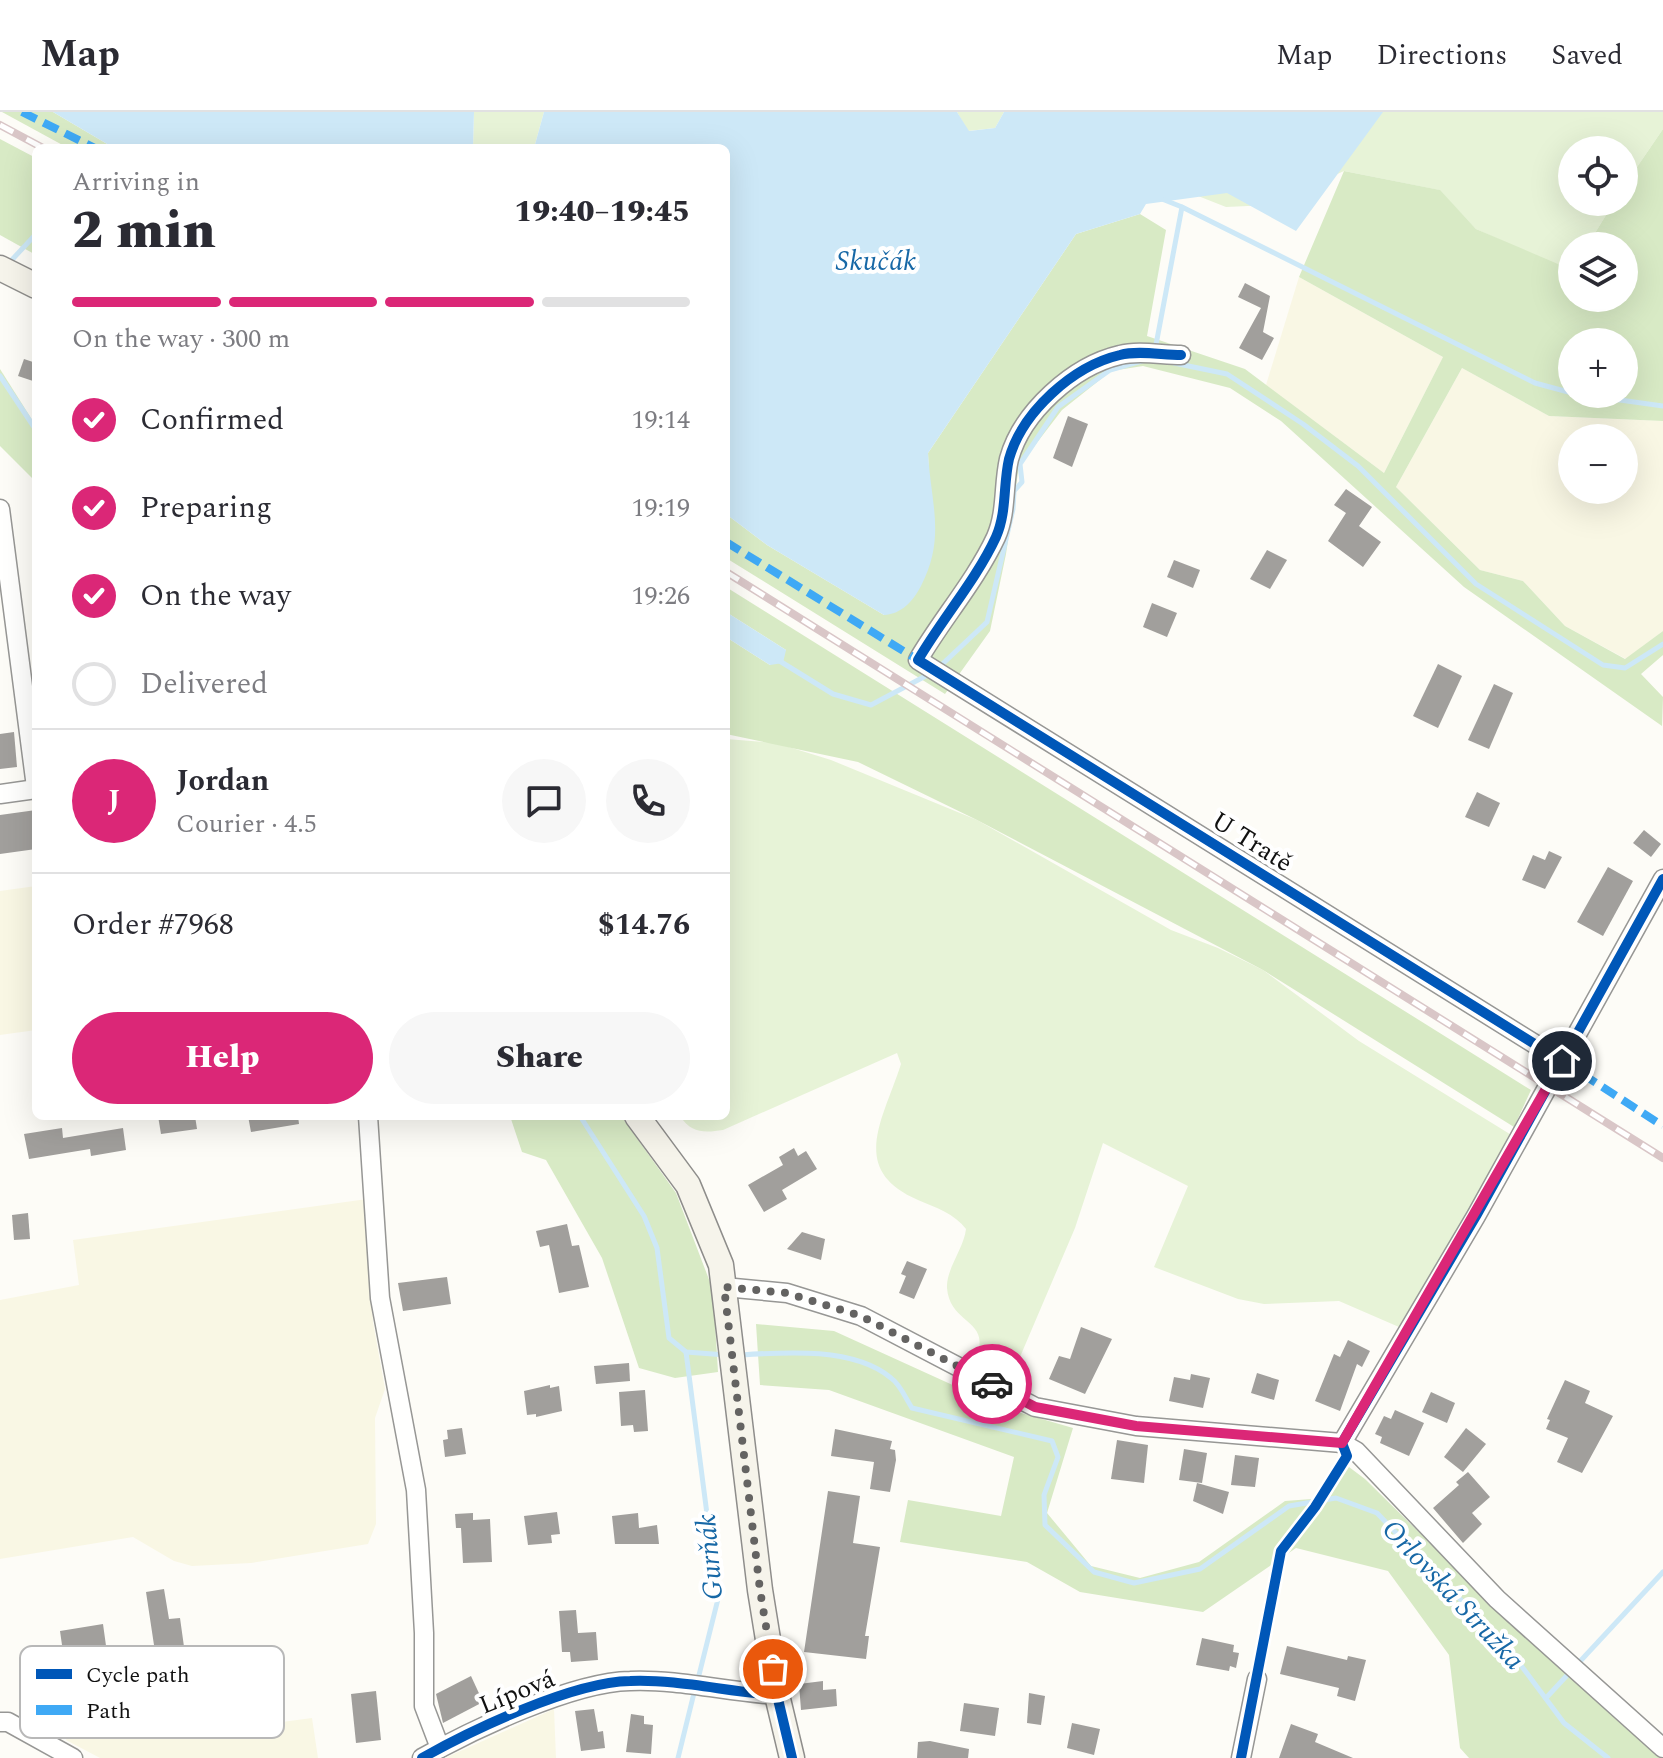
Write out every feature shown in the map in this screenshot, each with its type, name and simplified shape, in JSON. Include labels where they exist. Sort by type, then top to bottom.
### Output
[{"type":"main road","points":[[0,268],[32,284]]},
{"type":"main road","points":[[640,1120],[688,1185],[721,1265],[736,1368],[760,1590],[777,1695],[792,1758]]},
{"type":"street","name":"U Tratě","points":[[1174,355],[1122,354],[1093,366],[1071,380],[1029,418],[1009,460],[1005,507],[998,534],[922,662],[1562,1061]]},
{"type":"street","points":[[0,509],[32,757]]},
{"type":"street","points":[[0,794],[32,789]]},
{"type":"street","points":[[1342,1443],[1663,879]]},
{"type":"street","points":[[368,1120],[380,1298],[416,1490],[424,1633],[424,1706],[440,1748]]},
{"type":"street","points":[[724,1287],[787,1293],[861,1316],[1035,1407],[1136,1426],[1342,1443],[1356,1451],[1497,1599],[1663,1748]]},
{"type":"street","points":[[1241,1758],[1257,1679]]},
{"type":"street","name":"Lípová","points":[[422,1758],[579,1691],[628,1681],[777,1695]]},
{"type":"street","points":[[0,1722],[8,1722],[20,1729]]},
{"type":"street","points":[[37,1738],[73,1758]]},
{"type":"path","points":[[1257,1679],[1281,1551],[1315,1507],[1329,1482]]},
{"type":"shaded area","points":[[1299,277],[1443,357],[1384,473],[1266,385]]},
{"type":"shaded area","points":[[1462,368],[1549,416],[1663,421],[1663,631],[1626,659],[1565,626],[1523,581],[1480,570],[1396,487]]},
{"type":"shaded area","points":[[32,887],[32,1031],[0,1035],[0,891]]},
{"type":"shaded area","points":[[367,1199],[373,1322],[385,1389],[375,1418],[376,1524],[368,1544],[251,1563],[192,1566],[174,1561],[133,1537],[0,1559],[0,1300],[79,1285],[73,1240]]},
{"type":"shaded area","points":[[554,1709],[556,1758],[445,1758]]},
{"type":"shaded area","points":[[312,1718],[318,1758],[100,1758],[66,1740],[284,1738],[284,1722]]},
{"type":"green space","points":[[2,112],[53,112],[107,144],[61,144]]},
{"type":"green space","points":[[474,112],[544,112],[535,144],[473,144]]},
{"type":"green space","points":[[957,112],[1004,112],[995,128],[968,131]]},
{"type":"green space","points":[[1005,112],[1663,112],[1663,129],[1638,166],[1638,136],[1558,136],[1558,216],[1605,216],[1596,232],[1558,232],[1558,267],[1476,229],[1439,190],[1344,171],[1270,205],[1226,207],[1033,131]]},
{"type":"green space","points":[[1663,129],[1663,421],[1549,416],[1462,368],[1396,487],[1480,570],[1523,581],[1565,626],[1625,659],[1663,631],[1663,655],[1641,674],[1663,697],[1662,726],[1464,587],[1281,421],[1230,388],[1143,366],[1111,371],[1062,410],[1019,466],[1006,554],[990,631],[945,694],[730,560],[730,517],[767,545],[884,615],[929,476],[928,453],[1076,234],[1140,214],[1166,230],[1147,336],[1245,369],[1384,473],[1443,357],[1299,277],[1344,171],[1440,190],[1476,229],[1558,264],[1558,312],[1638,312],[1638,232],[1596,232],[1605,216],[1638,216],[1638,166]]},
{"type":"green space","points":[[0,139],[32,156],[32,253],[0,235]]},
{"type":"green space","points":[[0,369],[32,420],[32,478],[0,446]]},
{"type":"green space","points":[[730,589],[1531,1090],[1514,1127],[1263,970],[977,820],[858,762],[730,735],[730,640],[770,665],[786,650],[730,615]]},
{"type":"green space","points":[[730,739],[776,743],[831,760],[977,820],[1171,930],[1263,970],[1359,1041],[1513,1136],[1399,1327],[1339,1301],[1264,1304],[1238,1299],[1154,1267],[1188,1186],[1103,1143],[1075,1228],[1017,1364],[995,1361],[986,1373],[971,1367],[978,1351],[977,1331],[956,1310],[947,1288],[949,1273],[966,1229],[950,1215],[896,1188],[883,1174],[877,1159],[876,1142],[880,1124],[901,1064],[897,1053],[723,1130],[704,1131],[689,1126],[684,1120],[730,1120]]},
{"type":"green space","points":[[511,1120],[624,1120],[676,1193],[713,1290],[718,1372],[675,1378],[639,1368],[602,1258],[546,1160],[522,1152]]},
{"type":"green space","points":[[756,1324],[834,1331],[1001,1407],[1073,1428],[1047,1513],[1091,1566],[1140,1578],[1199,1562],[1285,1501],[1325,1498],[1345,1464],[1365,1479],[1500,1612],[1662,1758],[1469,1758],[1460,1748],[1449,1655],[1388,1571],[1296,1548],[1203,1612],[1080,1592],[1027,1562],[900,1542],[908,1500],[1001,1516],[1014,1457],[829,1390],[760,1385]]},
{"type":"water","points":[[53,112],[474,112],[473,144],[107,144]]},
{"type":"water","name":"Skučák","points":[[544,112],[957,112],[969,131],[995,128],[1004,112],[1383,112],[1296,231],[1227,193],[1146,204],[1140,214],[1076,234],[928,453],[935,521],[929,568],[911,602],[896,612],[884,615],[767,545],[730,517],[730,144],[535,144]]},
{"type":"water","points":[[730,615],[786,650],[783,663],[770,665],[730,640]]},
{"type":"building","points":[[1245,283],[1270,296],[1263,332],[1274,338],[1262,360],[1239,348],[1261,308],[1238,297]]},
{"type":"building","points":[[24,359],[32,362],[32,381],[18,376]]},
{"type":"building","points":[[1068,416],[1088,424],[1072,467],[1053,458]]},
{"type":"building","points":[[1346,489],[1372,507],[1359,526],[1381,542],[1363,567],[1328,541],[1346,513],[1334,505]]},
{"type":"building","points":[[1267,550],[1287,560],[1270,589],[1250,579]]},
{"type":"building","points":[[1174,560],[1200,570],[1193,588],[1167,577]]},
{"type":"building","points":[[1152,603],[1177,613],[1167,637],[1143,627]]},
{"type":"building","points":[[1438,664],[1462,676],[1438,728],[1413,716]]},
{"type":"building","points":[[1494,684],[1513,693],[1489,749],[1468,740]]},
{"type":"building","points":[[14,732],[17,767],[0,769],[0,734]]},
{"type":"building","points":[[1477,792],[1500,803],[1489,827],[1465,817]]},
{"type":"building","points":[[32,811],[32,850],[0,854],[0,815]]},
{"type":"building","points":[[1644,830],[1661,844],[1651,857],[1633,843]]},
{"type":"building","points":[[1549,851],[1562,857],[1545,889],[1522,880],[1533,855],[1545,860]]},
{"type":"building","points":[[1608,867],[1633,881],[1603,936],[1577,922]]},
{"type":"building","points":[[159,1120],[196,1120],[197,1129],[161,1134]]},
{"type":"building","points":[[249,1120],[298,1120],[299,1124],[251,1132]]},
{"type":"building","points":[[62,1128],[63,1138],[123,1128],[126,1150],[91,1156],[90,1149],[29,1159],[24,1134]]},
{"type":"building","points":[[794,1148],[798,1156],[806,1151],[817,1169],[782,1190],[787,1199],[764,1212],[748,1185],[783,1165],[779,1157]]},
{"type":"building","points":[[28,1213],[30,1239],[14,1240],[12,1215]]},
{"type":"building","points":[[567,1224],[572,1246],[579,1245],[589,1287],[559,1293],[549,1245],[540,1247],[536,1231]]},
{"type":"building","points":[[802,1232],[825,1239],[821,1260],[787,1249]]},
{"type":"building","points":[[907,1261],[927,1269],[914,1299],[899,1293],[906,1276],[901,1274]]},
{"type":"building","points":[[447,1277],[451,1304],[403,1311],[398,1283]]},
{"type":"building","points":[[1081,1327],[1112,1339],[1085,1394],[1049,1379],[1059,1356],[1070,1359]]},
{"type":"building","points":[[1348,1340],[1370,1351],[1362,1367],[1357,1364],[1340,1411],[1315,1401],[1334,1354],[1340,1357]]},
{"type":"building","points":[[629,1363],[630,1381],[596,1384],[594,1366]]},
{"type":"building","points":[[1257,1373],[1279,1380],[1274,1400],[1251,1393]]},
{"type":"building","points":[[1191,1374],[1210,1378],[1203,1408],[1169,1401],[1174,1377],[1190,1380]]},
{"type":"building","points":[[1565,1380],[1590,1391],[1585,1403],[1613,1416],[1582,1473],[1557,1462],[1568,1438],[1546,1429],[1550,1420],[1547,1419]]},
{"type":"building","points":[[550,1385],[550,1388],[559,1386],[562,1411],[536,1417],[536,1414],[527,1415],[524,1391]]},
{"type":"building","points":[[645,1390],[648,1431],[634,1432],[633,1425],[621,1426],[619,1392]]},
{"type":"building","points":[[1431,1392],[1455,1403],[1447,1423],[1422,1412]]},
{"type":"building","points":[[1395,1410],[1424,1423],[1409,1456],[1380,1443],[1382,1437],[1375,1434],[1384,1416],[1391,1419]]},
{"type":"building","points":[[462,1428],[466,1454],[445,1457],[443,1440],[448,1439],[447,1430]]},
{"type":"building","points":[[1466,1428],[1486,1444],[1463,1472],[1444,1457]]},
{"type":"building","points":[[835,1429],[892,1441],[890,1449],[895,1450],[896,1460],[890,1492],[870,1489],[874,1462],[831,1456]]},
{"type":"building","points":[[1117,1440],[1148,1445],[1144,1483],[1111,1479]]},
{"type":"building","points":[[1184,1449],[1207,1453],[1202,1483],[1179,1480]]},
{"type":"building","points":[[1235,1455],[1259,1458],[1255,1487],[1231,1485]]},
{"type":"building","points":[[1468,1472],[1490,1497],[1472,1513],[1482,1524],[1463,1543],[1433,1508],[1459,1485],[1456,1482]]},
{"type":"building","points":[[1197,1483],[1229,1492],[1223,1514],[1193,1501]]},
{"type":"building","points":[[828,1491],[860,1496],[853,1543],[880,1547],[865,1636],[869,1636],[866,1659],[804,1652]]},
{"type":"building","points":[[557,1512],[560,1534],[551,1535],[552,1543],[528,1545],[524,1516]]},
{"type":"building","points":[[473,1513],[473,1520],[490,1519],[492,1562],[463,1563],[461,1528],[456,1528],[455,1514]]},
{"type":"building","points":[[638,1513],[639,1528],[657,1525],[659,1544],[615,1544],[612,1516]]},
{"type":"building","points":[[164,1589],[169,1619],[180,1618],[184,1646],[154,1646],[146,1592]]},
{"type":"building","points":[[576,1610],[578,1633],[596,1632],[598,1660],[571,1662],[570,1652],[562,1652],[559,1611]]},
{"type":"building","points":[[103,1624],[106,1646],[62,1646],[60,1631]]},
{"type":"building","points":[[1202,1638],[1234,1645],[1233,1652],[1239,1653],[1236,1668],[1230,1666],[1229,1671],[1196,1665]]},
{"type":"building","points":[[1287,1646],[1347,1660],[1348,1656],[1366,1660],[1355,1701],[1337,1696],[1339,1688],[1280,1674]]},
{"type":"building","points":[[471,1676],[483,1702],[443,1723],[436,1694]]},
{"type":"building","points":[[823,1681],[823,1690],[836,1689],[837,1706],[801,1710],[799,1684]]},
{"type":"building","points":[[376,1691],[381,1740],[356,1743],[351,1694]]},
{"type":"building","points":[[1029,1693],[1045,1696],[1041,1725],[1027,1723]]},
{"type":"building","points":[[964,1703],[999,1708],[995,1736],[960,1731]]},
{"type":"building","points":[[594,1709],[598,1732],[603,1731],[605,1748],[581,1751],[575,1711]]},
{"type":"building","points":[[631,1714],[644,1716],[644,1724],[653,1725],[651,1754],[626,1752]]},
{"type":"building","points":[[1072,1723],[1100,1729],[1094,1755],[1067,1748]]},
{"type":"building","points":[[1291,1724],[1318,1734],[1315,1742],[1353,1758],[1279,1758]]},
{"type":"building","points":[[930,1741],[969,1749],[968,1758],[917,1758],[918,1742]]},
{"type":"waterway","points":[[1155,350],[1182,207],[1162,199]]},
{"type":"waterway","points":[[1182,207],[1535,383],[1558,389]]},
{"type":"waterway","points":[[8,264],[32,238]]},
{"type":"waterway","points":[[778,660],[833,694],[871,705],[935,671],[987,622],[1013,509],[1014,491],[1022,482],[1020,464],[1058,407],[1110,370],[1145,360]]},
{"type":"waterway","points":[[1174,363],[1227,374],[1303,424],[1358,466],[1476,584],[1603,665],[1625,668],[1663,644]]},
{"type":"waterway","name":"Orlovská Stružka","points":[[0,376],[32,424]]},
{"type":"waterway","points":[[1638,403],[1663,406]]},
{"type":"waterway","name":"Orlovská Stružka","points":[[583,1120],[644,1216],[657,1248],[669,1338],[686,1352],[726,1355]]},
{"type":"waterway","name":"Gurňák","points":[[686,1352],[718,1599],[698,1679]]},
{"type":"waterway","name":"Orlovská Stružka","points":[[740,1355],[818,1354],[858,1361],[876,1368],[894,1381],[912,1408],[1052,1441],[1058,1457],[1044,1495],[1045,1525],[1094,1572],[1134,1583],[1200,1569],[1289,1506],[1336,1498],[1377,1513],[1511,1652],[1564,1723],[1608,1758]]},
{"type":"waterway","points":[[1546,1698],[1663,1572]]},
{"type":"waterway","name":"Gurňák","points":[[678,1758],[695,1689]]},
{"type":"railway","points":[[0,125],[36,144]]},
{"type":"railway","points":[[730,575],[1663,1158]]},
{"type":"marked path","points":[[22,112],[87,144]]},
{"type":"marked path","points":[[730,544],[918,660]]},
{"type":"marked path","points":[[1562,1061],[1663,1126]]},
{"type":"cycle path","points":[[1181,355],[1134,353],[1102,361],[1068,380],[1037,408],[1025,424],[1009,459],[1002,518],[996,537],[979,569],[918,660],[1562,1061]]},
{"type":"cycle path","points":[[1241,1758],[1281,1551],[1315,1507],[1347,1456],[1342,1443],[1476,1216],[1663,879]]},
{"type":"cycle path","points":[[422,1758],[467,1734],[552,1698],[606,1683],[630,1681],[777,1695],[792,1758]]},
{"type":"way so far","points":[[773,1669],[760,1590],[724,1287],[787,1293],[861,1316],[992,1384]]},
{"type":"route","points":[[992,1384],[1035,1407],[1136,1426],[1342,1443],[1383,1368],[1476,1216],[1562,1061]]}]
